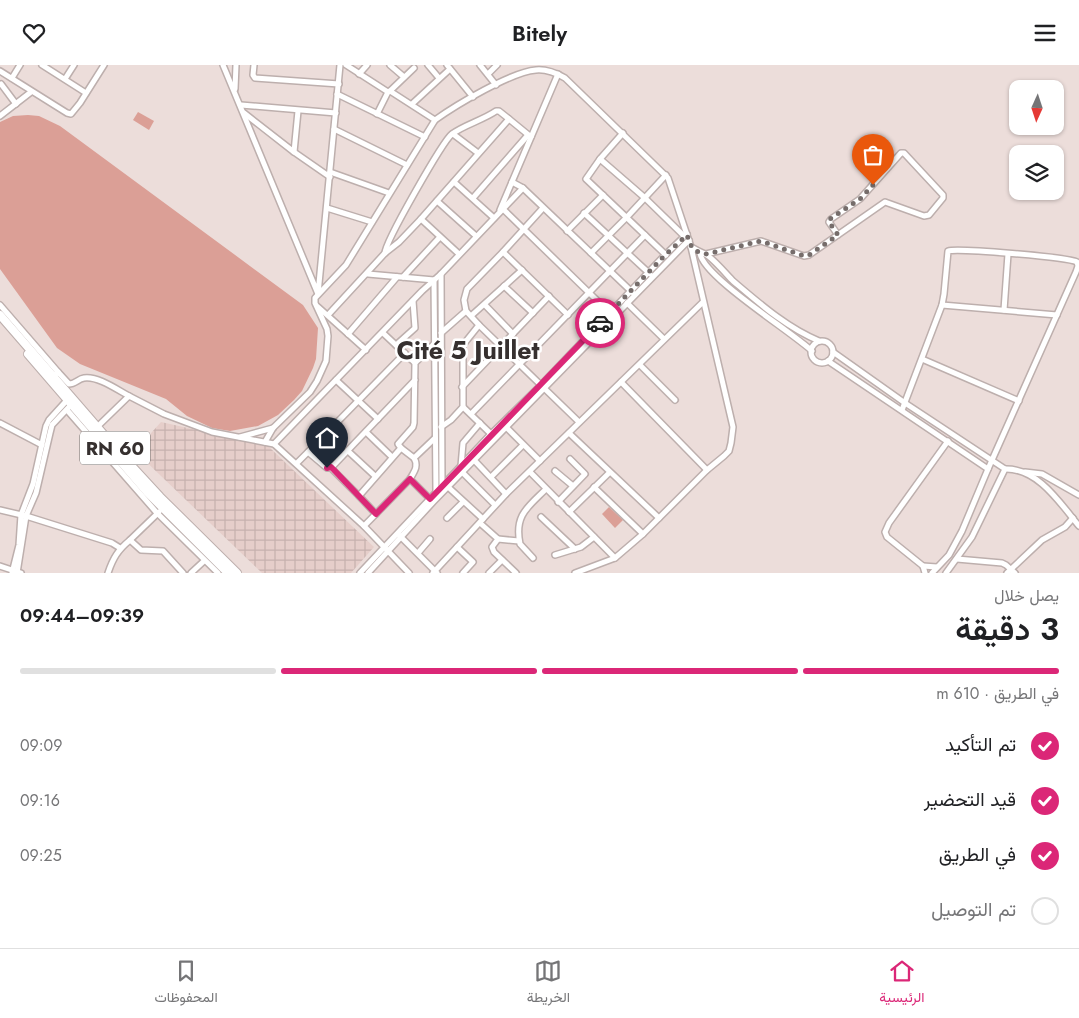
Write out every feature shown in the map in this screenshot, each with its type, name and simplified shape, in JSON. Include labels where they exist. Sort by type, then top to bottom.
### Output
[{"type":"main road","name":"RN 60","points":[[0,315],[56,374],[70,403]]},
{"type":"main road","name":"RN 60","points":[[0,323],[94,429],[237,573]]},
{"type":"main road","name":"RN 60","points":[[94,429],[160,511],[228,573]]},
{"type":"street","points":[[16,104],[0,84],[11,77],[20,65]]},
{"type":"street","points":[[42,65],[86,93]]},
{"type":"street","points":[[65,79],[74,65]]},
{"type":"street","points":[[0,71],[69,114],[73,113],[104,65]]},
{"type":"street","points":[[223,65],[318,294]]},
{"type":"street","points":[[234,91],[236,65]]},
{"type":"street","points":[[254,65],[253,75],[255,78],[338,84]]},
{"type":"street","points":[[265,442],[272,428],[310,392],[326,361],[328,349],[327,329],[315,303],[318,294],[327,209],[340,65]]},
{"type":"street","points":[[346,65],[436,120]]},
{"type":"street","points":[[359,74],[367,65]]},
{"type":"street","points":[[390,65],[404,77]]},
{"type":"street","points":[[428,65],[439,79]]},
{"type":"street","points":[[480,65],[496,85]]},
{"type":"street","points":[[488,74],[497,65]]},
{"type":"street","points":[[412,104],[449,67],[473,97]]},
{"type":"street","points":[[377,114],[389,92],[414,68]]},
{"type":"street","points":[[318,294],[346,265],[436,120],[452,108],[523,73],[535,70],[558,74],[565,78],[666,175],[691,247],[733,427],[733,437],[729,451],[707,470],[643,534],[615,558],[575,573]]},
{"type":"street","points":[[501,211],[530,136],[558,74]]},
{"type":"street","points":[[0,116],[32,92]]},
{"type":"street","points":[[337,95],[425,137]]},
{"type":"street","points":[[241,105],[336,113]]},
{"type":"street","points":[[294,152],[298,111]]},
{"type":"street","points":[[385,253],[387,244],[408,205],[453,133],[499,111],[530,136]]},
{"type":"street","points":[[244,113],[294,152],[330,175],[389,193]]},
{"type":"street","points":[[328,315],[385,253],[405,237],[509,119]]},
{"type":"street","points":[[334,129],[407,165]]},
{"type":"street","points":[[453,133],[478,153]]},
{"type":"street","points":[[623,133],[586,178],[670,259]]},
{"type":"street","points":[[473,198],[530,136]]},
{"type":"street","points":[[838,235],[829,222],[830,219],[860,199],[902,153],[943,195],[943,198],[929,215],[924,217],[885,202],[838,235],[809,255],[804,256],[761,241],[703,253],[700,258],[732,289],[812,351],[816,360],[820,362],[828,361],[988,469]]},
{"type":"street","points":[[600,159],[687,237]]},
{"type":"street","points":[[591,253],[666,175]]},
{"type":"street","points":[[454,182],[494,218]]},
{"type":"street","points":[[512,182],[522,188],[632,293]]},
{"type":"street","points":[[274,444],[441,274],[522,188]]},
{"type":"street","points":[[567,231],[602,195]]},
{"type":"street","points":[[437,201],[476,236]]},
{"type":"street","points":[[543,208],[467,289],[464,300],[466,311],[472,315],[479,325],[579,423]]},
{"type":"street","points":[[327,209],[372,222]]},
{"type":"street","points":[[501,211],[525,229],[612,315]]},
{"type":"street","points":[[584,213],[650,275]]},
{"type":"street","points":[[421,219],[458,254]]},
{"type":"street","points":[[470,414],[645,235]]},
{"type":"street","points":[[348,334],[440,237]]},
{"type":"street","points":[[650,275],[665,255],[687,237]]},
{"type":"street","points":[[360,573],[386,549],[461,469],[507,428],[632,293],[670,259],[687,237]]},
{"type":"street","points":[[691,247],[703,253],[770,312],[809,337],[829,343],[833,352],[992,461],[1005,469],[1042,474],[1079,495]]},
{"type":"street","points":[[902,410],[942,305],[947,254],[950,250],[1044,256],[1077,262],[1078,266],[956,545],[932,573]]},
{"type":"street","points":[[503,252],[568,315]]},
{"type":"street","points":[[1004,310],[1008,254]]},
{"type":"street","points":[[472,315],[522,270]]},
{"type":"street","points":[[368,273],[434,280]]},
{"type":"street","points":[[436,492],[441,274]]},
{"type":"street","points":[[434,280],[434,345],[438,432],[445,486],[464,502],[498,539],[519,541]]},
{"type":"street","points":[[504,286],[533,313]]},
{"type":"street","points":[[612,315],[627,303],[632,293]]},
{"type":"street","points":[[462,387],[549,296]]},
{"type":"street","points":[[396,345],[415,328],[413,301]]},
{"type":"street","points":[[399,535],[435,572],[495,505],[703,302]]},
{"type":"street","points":[[315,303],[366,350]]},
{"type":"street","points":[[627,303],[664,339]]},
{"type":"street","points":[[0,305],[56,374],[69,385],[82,378],[91,379],[111,386],[186,423],[212,432],[274,444],[297,463],[364,527],[409,573]]},
{"type":"street","points":[[485,305],[513,334]]},
{"type":"street","points":[[942,305],[1057,315]]},
{"type":"street","points":[[434,338],[441,335],[466,311]]},
{"type":"street","points":[[414,458],[462,407],[463,345],[479,325]]},
{"type":"street","points":[[364,527],[410,479],[416,471],[417,463],[398,444],[413,427],[414,423],[415,363],[383,333]]},
{"type":"street","points":[[812,351],[813,346],[819,341]]},
{"type":"street","points":[[415,363],[434,345]]},
{"type":"street","points":[[828,361],[833,352]]},
{"type":"street","points":[[297,463],[405,353]]},
{"type":"street","points":[[922,359],[1018,401]]},
{"type":"street","points":[[640,365],[675,401]]},
{"type":"street","points":[[331,467],[366,433],[416,379]]},
{"type":"street","points":[[336,380],[378,419]]},
{"type":"street","points":[[621,382],[707,470]]},
{"type":"street","points":[[473,459],[491,434],[543,387]]},
{"type":"street","points":[[94,429],[128,396]]},
{"type":"street","points":[[0,566],[16,572],[23,515],[49,420],[70,403]]},
{"type":"street","points":[[70,403],[160,511],[204,561],[218,573]]},
{"type":"street","points":[[23,515],[36,493],[51,428],[70,403]]},
{"type":"street","points":[[462,407],[491,434]]},
{"type":"street","points":[[0,423],[42,445]]},
{"type":"street","points":[[480,423],[463,443],[461,469],[495,505]]},
{"type":"street","points":[[502,423],[540,461]]},
{"type":"street","points":[[240,437],[272,428]]},
{"type":"street","points":[[366,433],[392,457]]},
{"type":"street","points":[[569,433],[609,473],[659,518]]},
{"type":"street","points":[[937,567],[923,566],[886,537],[886,532],[889,523],[948,441]]},
{"type":"street","points":[[491,477],[523,445]]},
{"type":"street","points":[[359,496],[401,448]]},
{"type":"street","points":[[348,451],[375,477]]},
{"type":"street","points":[[308,452],[327,468],[331,467],[376,514]]},
{"type":"street","points":[[473,459],[506,494]]},
{"type":"street","points":[[558,502],[584,476],[584,473],[570,459]]},
{"type":"street","points":[[946,573],[980,523],[1005,469]]},
{"type":"street","points":[[555,471],[573,487]]},
{"type":"street","points":[[530,472],[615,558]]},
{"type":"street","points":[[1024,472],[1044,486],[1079,526]]},
{"type":"street","points":[[569,512],[609,473]]},
{"type":"street","points":[[410,479],[431,500]]},
{"type":"street","points":[[431,500],[436,492],[445,486]]},
{"type":"street","points":[[594,487],[643,534]]},
{"type":"street","points":[[533,558],[521,547],[519,541],[520,520],[522,514],[546,489]]},
{"type":"street","points":[[448,518],[464,502]]},
{"type":"street","points":[[0,510],[23,515],[112,543],[120,548]]},
{"type":"street","points":[[108,573],[113,557],[120,548],[160,511]]},
{"type":"street","points":[[541,517],[575,549]]},
{"type":"street","points":[[957,559],[1002,563],[1011,572],[1042,540],[1065,527],[1073,518]]},
{"type":"street","points":[[555,555],[588,543],[594,537]]},
{"type":"street","points":[[418,553],[430,539]]},
{"type":"street","points":[[498,539],[492,548],[516,573]]},
{"type":"street","points":[[130,540],[141,550],[163,551],[183,573]]},
{"type":"street","points":[[456,547],[473,562],[463,573]]},
{"type":"street","points":[[368,573],[386,549]]},
{"type":"street","points":[[489,573],[502,560]]},
{"type":"street","points":[[191,573],[204,561]]},
{"type":"street","points":[[923,566],[925,573]]},
{"type":"shaded area","points":[[138,112],[154,121],[149,130],[133,120]]},
{"type":"shaded area","points":[[13,116],[39,116],[60,126],[303,305],[318,328],[316,359],[302,391],[278,415],[258,426],[230,431],[212,428],[187,416],[166,399],[80,364],[57,348],[0,269],[0,122]]},
{"type":"shaded area","points":[[161,422],[268,446],[374,547],[351,573],[262,573],[135,451]]},
{"type":"shaded area","points":[[609,507],[623,520],[615,528],[602,514]]},
{"type":"way so far","points":[[600,323],[684,236],[687,235],[691,247],[700,253],[706,254],[761,241],[800,255],[809,255],[838,235],[829,222],[830,219],[860,199],[873,185]]},
{"type":"district","name":"Cité 5 Juillet","points":[[468,350]]},
{"type":"route","points":[[327,468],[331,467],[376,514],[410,479],[430,499],[600,323]]}]
